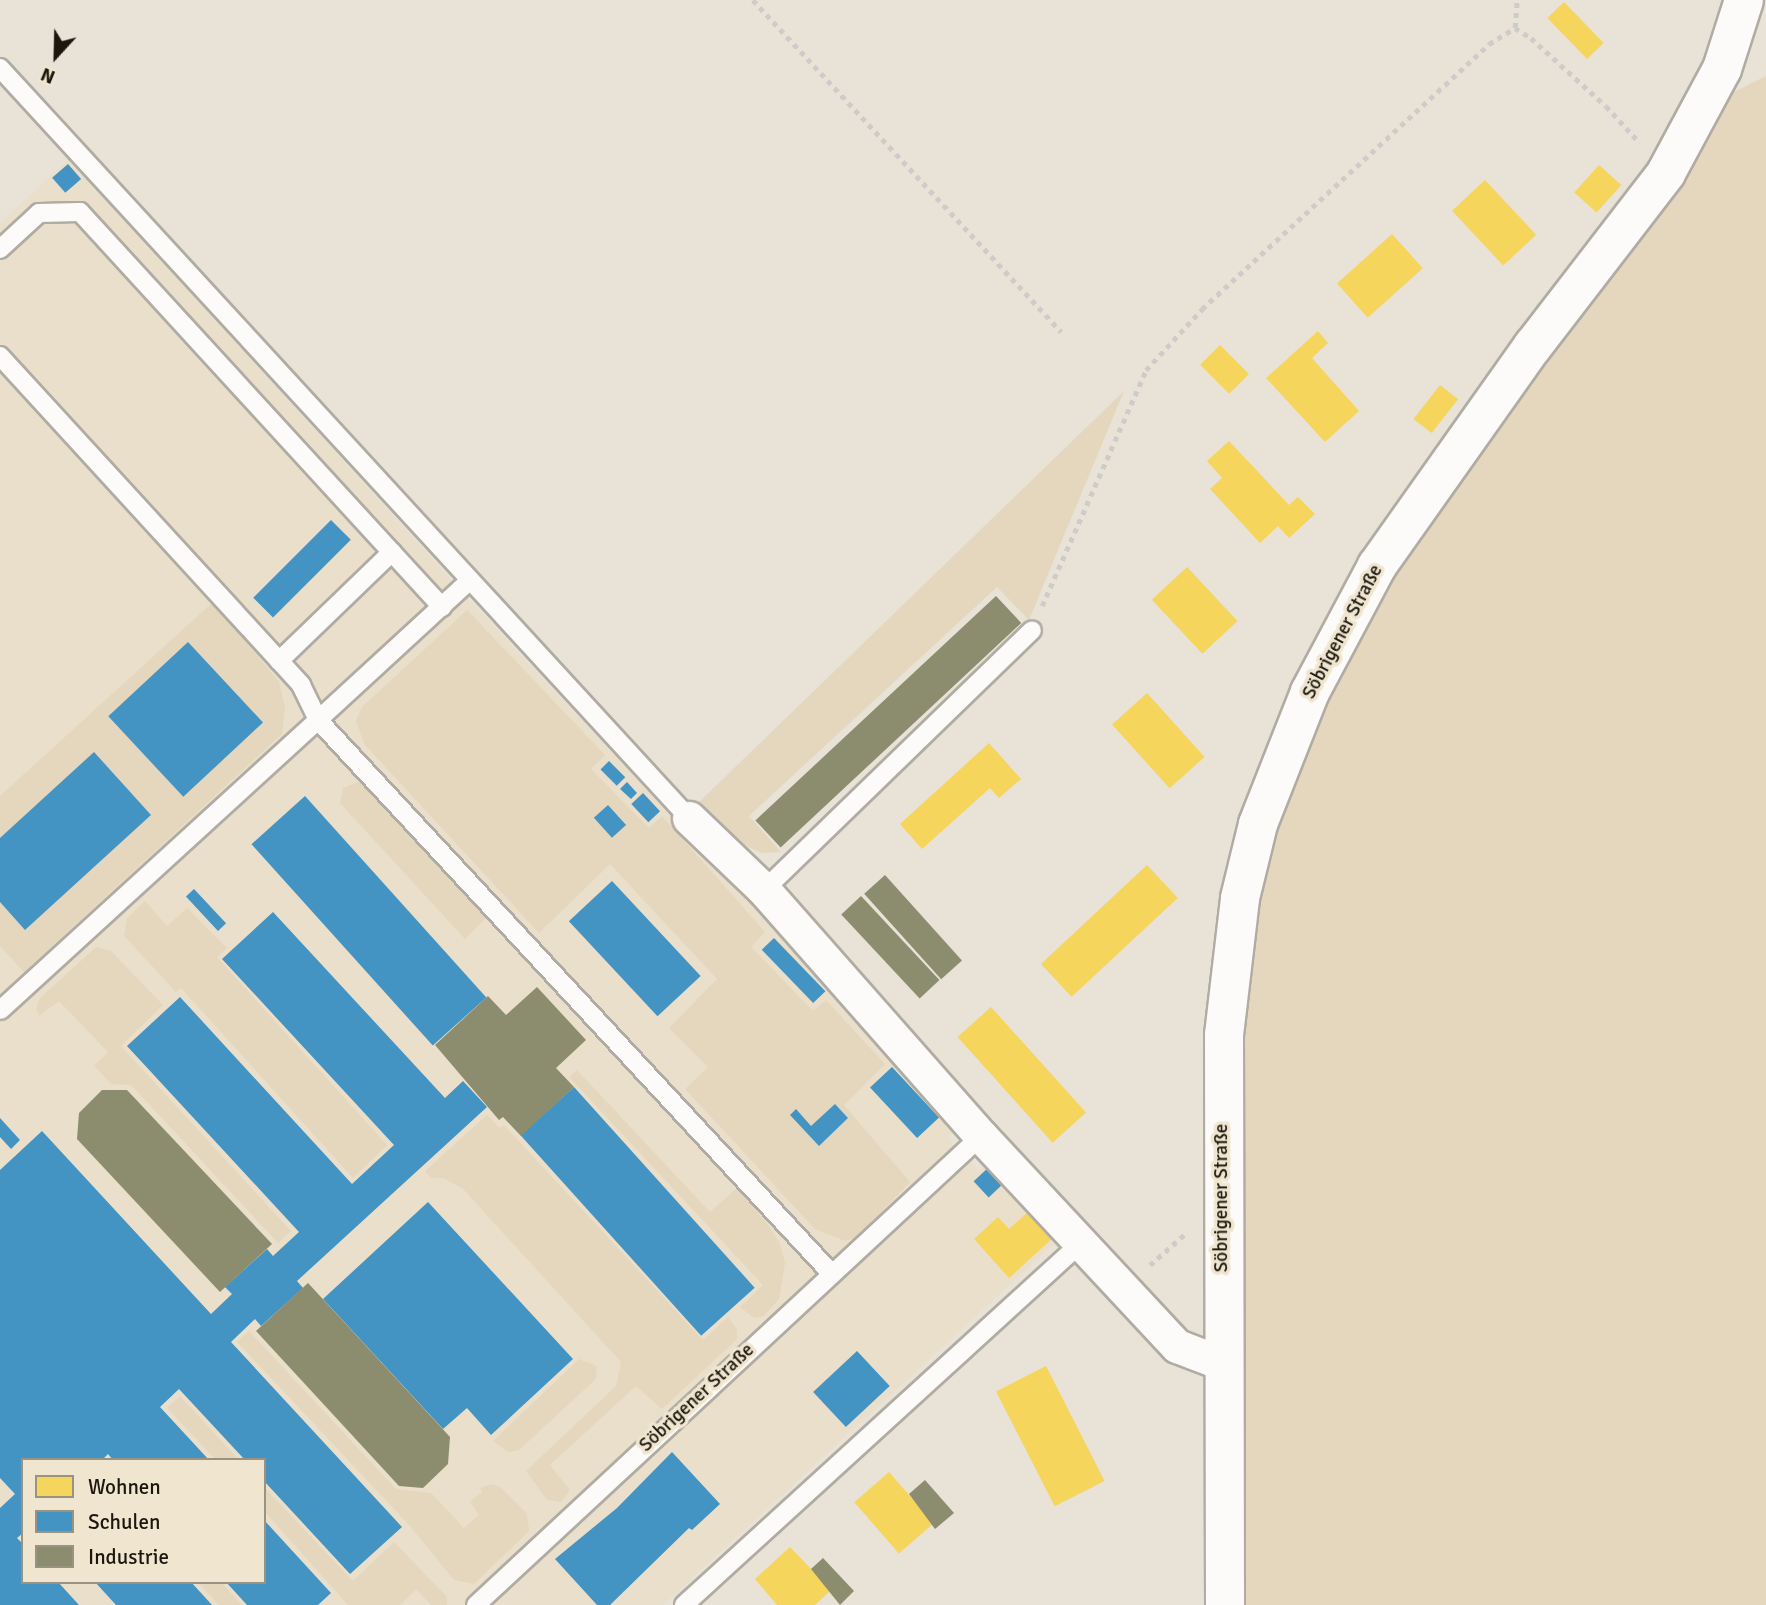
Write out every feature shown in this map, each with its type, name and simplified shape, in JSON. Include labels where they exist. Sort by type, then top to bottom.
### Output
[{"type":"street","name":"Söbrigener Straße","points":[[1223,1605],[1221,1363],[1224,1035],[1240,898],[1258,824],[1283,753],[1339,630],[1377,566],[1533,346],[1666,173],[1722,69],[1744,0]]},
{"type":"street","points":[[690,818],[764,890],[981,1136],[1177,1346],[1221,1363]]},
{"type":"lane","points":[[0,68],[468,582],[690,818]]},
{"type":"lane","points":[[0,249],[39,213],[80,212],[442,607]]},
{"type":"lane","points":[[0,355],[301,685],[318,720],[831,1273]]},
{"type":"lane","points":[[279,661],[392,552]]},
{"type":"lane","points":[[0,1010],[468,582]]},
{"type":"lane","points":[[764,890],[1032,631]]},
{"type":"lane","name":"Söbrigener Straße","points":[[475,1605],[981,1136]]},
{"type":"lane","points":[[684,1605],[1081,1243]]},
{"type":"path","points":[[753,0],[1062,332]]},
{"type":"path","points":[[1515,28],[1517,0]]},
{"type":"path","points":[[1515,28],[1606,106],[1666,173]]},
{"type":"path","points":[[1032,631],[1146,370],[1243,271],[1489,44],[1515,28]]},
{"type":"path","points":[[1124,1289],[1194,1226]]},
{"type":"shaded area","points":[[1766,76],[1766,1605],[1237,1605],[1239,1041],[1257,903],[1274,827],[1298,758],[1389,574],[1728,95]]},
{"type":"shaded area","points":[[69,159],[476,607],[953,1120],[954,1131],[948,1138],[979,1171],[989,1163],[1059,1239],[663,1605],[0,1605],[0,223]]},
{"type":"shaded area","points":[[1124,391],[1029,620],[997,587],[749,816],[781,852],[761,853],[732,839],[695,806]]},
{"type":"shaded area","points":[[213,602],[279,682],[285,708],[282,734],[24,972],[0,946],[0,796]]},
{"type":"shaded area","points":[[467,610],[605,755],[591,769],[649,828],[662,816],[765,932],[751,947],[813,1011],[826,1000],[885,1064],[844,1105],[910,1182],[857,1237],[845,1241],[815,1229],[685,1089],[708,1067],[669,1028],[717,979],[610,864],[539,933],[365,745],[356,721],[362,707]]},
{"type":"shaded area","points":[[357,782],[366,786],[487,917],[465,939],[340,803],[343,788]]},
{"type":"shaded area","points":[[145,901],[167,926],[187,908],[227,948],[217,957],[387,1145],[353,1178],[181,988],[176,992],[124,936],[127,918]]},
{"type":"shaded area","points":[[96,947],[111,951],[163,1005],[121,1046],[291,1231],[278,1243],[131,1085],[111,1084],[94,1066],[108,1052],[59,1001],[39,1016],[36,1008],[40,998]]},
{"type":"shaded area","points":[[577,1070],[710,1212],[737,1188],[768,1225],[780,1244],[785,1263],[779,1299],[764,1316],[754,1318],[740,1307],[763,1285],[569,1077]]},
{"type":"shaded area","points":[[487,1115],[500,1128],[504,1125],[703,1340],[728,1317],[737,1330],[737,1339],[662,1409],[636,1386],[550,1465],[570,1490],[561,1502],[547,1500],[526,1471],[616,1386],[621,1362],[463,1189],[443,1178],[431,1178],[425,1171]]},
{"type":"shaded area","points":[[249,1331],[396,1489],[431,1493],[464,1528],[479,1515],[470,1502],[482,1492],[480,1488],[491,1484],[500,1487],[527,1514],[529,1531],[474,1584],[454,1580],[410,1526],[237,1342]]},
{"type":"shaded area","points":[[579,1359],[597,1366],[596,1379],[519,1450],[508,1452],[493,1441]]},
{"type":"shaded area","points":[[180,1396],[237,1458],[214,1458],[167,1408]]},
{"type":"shaded area","points":[[266,1489],[353,1581],[394,1542],[447,1597],[447,1605],[431,1605],[416,1589],[400,1605],[348,1605],[266,1513]]},
{"type":"shaded area","points":[[200,1584],[223,1584],[242,1605],[219,1605]]},
{"type":"building: Wohnen","points":[[1564,2],[1604,43],[1587,59],[1547,18]]},
{"type":"building: Wohnen","points":[[1599,165],[1621,185],[1597,213],[1574,192]]},
{"type":"building: Wohnen","points":[[1485,180],[1536,235],[1503,266],[1452,211]]},
{"type":"building: Wohnen","points":[[1392,234],[1423,268],[1368,318],[1337,284]]},
{"type":"building: Wohnen","points":[[1318,331],[1328,343],[1312,358],[1359,411],[1325,442],[1266,378]]},
{"type":"building: Wohnen","points":[[1220,345],[1249,374],[1229,394],[1200,365]]},
{"type":"building: Wohnen","points":[[1440,385],[1458,399],[1432,433],[1414,419]]},
{"type":"building: Wohnen","points":[[1229,441],[1289,505],[1298,497],[1315,514],[1289,538],[1278,526],[1260,543],[1210,489],[1222,478],[1207,461]]},
{"type":"building: Wohnen","points":[[1187,567],[1237,621],[1202,654],[1152,600]]},
{"type":"building: Wohnen","points":[[1147,693],[1205,757],[1170,788],[1112,724]]},
{"type":"building: Wohnen","points":[[989,743],[1021,779],[999,798],[990,788],[922,849],[900,824]]},
{"type":"building: Wohnen","points":[[1147,865],[1178,898],[1072,997],[1041,964]]},
{"type":"building: Wohnen","points":[[991,1007],[1086,1113],[1053,1143],[958,1037]]},
{"type":"building: Wohnen","points":[[1029,1211],[1054,1237],[1009,1278],[974,1239],[998,1217],[1009,1229]]},
{"type":"building: Wohnen","points":[[1046,1366],[1105,1481],[1055,1506],[996,1391]]},
{"type":"building: Wohnen","points":[[889,1472],[934,1523],[899,1553],[854,1502]]},
{"type":"building: Wohnen","points":[[790,1547],[831,1590],[815,1605],[777,1605],[755,1579]]},
{"type":"building: Schulen","points":[[68,164],[81,179],[65,193],[52,178]]},
{"type":"building: Schulen","points":[[331,520],[351,540],[273,618],[253,598]]},
{"type":"building: Schulen","points":[[188,642],[263,722],[183,797],[108,716]]},
{"type":"building: Schulen","points":[[94,752],[151,815],[25,930],[0,902],[0,838]]},
{"type":"building: Schulen","points":[[609,761],[625,777],[617,786],[601,769]]},
{"type":"building: Schulen","points":[[627,782],[637,793],[631,799],[620,789]]},
{"type":"building: Schulen","points":[[643,793],[660,811],[648,822],[631,804]]},
{"type":"building: Schulen","points":[[305,796],[486,997],[433,1046],[251,844]]},
{"type":"building: Schulen","points":[[608,805],[626,825],[612,838],[594,818]]},
{"type":"building: Schulen","points":[[612,881],[701,976],[658,1016],[569,921]]},
{"type":"building: Schulen","points":[[194,889],[226,923],[218,931],[186,897]]},
{"type":"building: Schulen","points":[[273,912],[445,1098],[463,1081],[487,1107],[297,1281],[303,1288],[261,1326],[255,1319],[231,1342],[402,1527],[350,1574],[266,1483],[266,1458],[243,1458],[179,1389],[160,1407],[207,1458],[111,1458],[108,1454],[104,1458],[21,1458],[21,1535],[17,1538],[21,1542],[21,1584],[60,1584],[79,1605],[0,1605],[0,1508],[15,1494],[0,1478],[0,1170],[42,1131],[211,1314],[232,1294],[225,1287],[267,1249],[273,1256],[299,1232],[127,1046],[180,997],[352,1184],[394,1145],[222,959]]},
{"type":"building: Schulen","points":[[774,938],[825,991],[813,1003],[762,950]]},
{"type":"building: Schulen","points":[[892,1067],[939,1117],[917,1138],[870,1087]]},
{"type":"building: Schulen","points":[[574,1087],[755,1288],[701,1336],[520,1135]]},
{"type":"building: Schulen","points":[[835,1104],[848,1118],[819,1146],[790,1115],[796,1109],[811,1126]]},
{"type":"building: Schulen","points":[[0,1118],[20,1140],[11,1149],[0,1137]]},
{"type":"building: Schulen","points":[[989,1167],[1004,1183],[989,1197],[974,1181]]},
{"type":"building: Schulen","points":[[428,1202],[573,1359],[491,1435],[467,1408],[443,1429],[323,1299]]},
{"type":"building: Schulen","points":[[857,1351],[890,1386],[846,1427],[813,1392]]},
{"type":"building: Schulen","points":[[672,1452],[720,1504],[692,1530],[689,1528],[610,1605],[597,1605],[555,1559],[617,1508]]},
{"type":"building: Schulen","points":[[266,1522],[331,1593],[318,1605],[247,1605],[228,1584],[266,1584]]},
{"type":"building: Schulen","points":[[97,1584],[193,1584],[212,1605],[116,1605]]},
{"type":"building: Industrie","points":[[996,596],[1021,623],[781,847],[755,820]]},
{"type":"building: Industrie","points":[[885,875],[962,960],[941,979],[864,894]]},
{"type":"building: Industrie","points":[[861,896],[939,980],[920,999],[841,914]]},
{"type":"building: Industrie","points":[[537,987],[586,1040],[556,1068],[574,1087],[521,1136],[503,1117],[499,1120],[435,1045],[488,996],[506,1015]]},
{"type":"building: Industrie","points":[[102,1090],[127,1090],[272,1244],[220,1292],[77,1139],[79,1113]]},
{"type":"building: Industrie","points":[[308,1283],[450,1437],[448,1464],[423,1488],[399,1486],[256,1331]]},
{"type":"building: Industrie","points":[[925,1480],[954,1513],[935,1529],[909,1494]]},
{"type":"building: Industrie","points":[[823,1558],[854,1591],[840,1605],[811,1569]]}]
